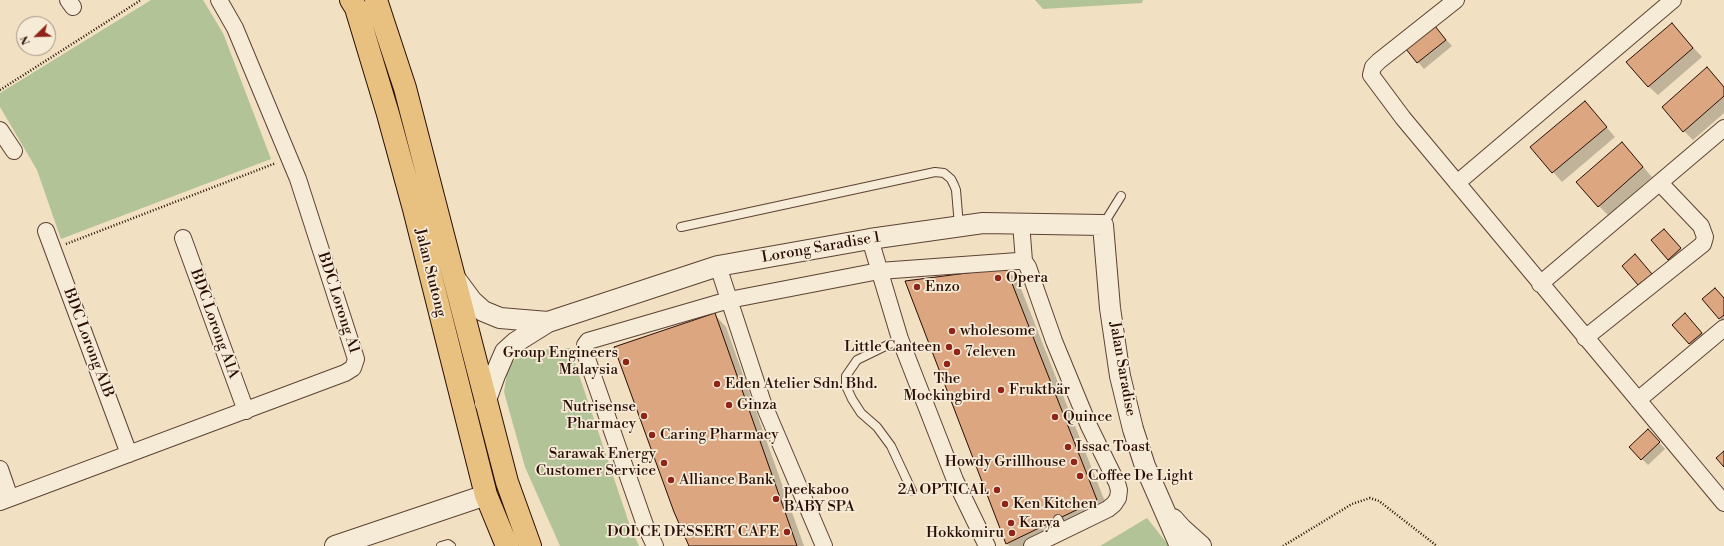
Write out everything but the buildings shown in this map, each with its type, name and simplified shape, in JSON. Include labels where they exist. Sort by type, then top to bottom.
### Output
[{"type":"main road","name":"Jalan Stutong","points":[[351,0],[356,8],[384,99],[410,194],[486,495],[506,546]]},
{"type":"main road","name":"Jalan Stutong","points":[[376,0],[405,88],[455,278],[485,403],[506,482],[530,546]]},
{"type":"main road","points":[[486,495],[506,482]]},
{"type":"street","name":"BDC Lorong A1","points":[[5,500],[246,411],[346,373],[353,368],[356,359],[298,179],[235,28],[219,0]]},
{"type":"street","points":[[1456,0],[1379,61],[1371,71],[1372,75],[1403,118],[1540,284],[1723,499]]},
{"type":"street","points":[[1457,183],[1673,0]]},
{"type":"street","points":[[1540,284],[1724,128]]},
{"type":"street","points":[[0,130],[14,152]]},
{"type":"street","points":[[1585,338],[1703,244],[1705,237],[1701,226],[1660,183]]},
{"type":"street","points":[[1021,223],[1024,262],[1028,267],[1054,341],[1089,426],[1119,490],[1118,498],[1108,509],[1061,525],[1032,546]]},
{"type":"street","name":"Lorong Saradise 1","points":[[548,322],[718,266],[870,238],[983,224],[1021,223],[1103,225]]},
{"type":"street","name":"Jalan Saradise","points":[[1103,225],[1110,300],[1120,376],[1133,429],[1145,466],[1164,508]]},
{"type":"street","name":"BDC Lorong A1B","points":[[46,231],[130,454]]},
{"type":"street","name":"BDC Lorong A1A","points":[[183,238],[246,411]]},
{"type":"street","points":[[870,238],[900,339],[955,480],[988,546]]},
{"type":"street","points":[[655,546],[645,525],[584,349],[588,341],[660,326],[729,300],[879,271],[954,270],[1018,261],[1024,262]]},
{"type":"street","points":[[718,266],[763,403],[824,546]]},
{"type":"street","points":[[455,278],[472,301],[483,311],[500,318],[548,322]]},
{"type":"street","points":[[485,403],[505,352],[516,342],[548,322]]},
{"type":"street","points":[[1638,400],[1724,328]]},
{"type":"street","points":[[0,469],[5,500]]},
{"type":"street","points":[[335,546],[486,495]]},
{"type":"street","points":[[1164,508],[1180,546]]},
{"type":"street","points":[[1164,508],[1182,530],[1201,546]]},
{"type":"lane","points":[[681,227],[935,172],[944,172],[951,179],[956,190],[959,227]]},
{"type":"lane","points":[[1103,225],[1121,196]]},
{"type":"lane","points":[[900,339],[857,360],[846,376],[846,386],[861,413],[878,427],[891,446],[912,491]]},
{"type":"lane","points":[[441,546],[448,544],[451,546]]},
{"type":"path","points":[[0,90],[141,0]]},
{"type":"path","points":[[53,249],[289,158]]},
{"type":"path","points":[[1283,546],[1352,504],[1370,498],[1379,501],[1437,546]]},
{"type":"green space","points":[[151,0],[203,0],[223,33],[271,159],[61,239],[37,170],[0,107],[0,93]]},
{"type":"green space","points":[[1035,0],[1143,0],[1142,3],[1043,9]]},
{"type":"green space","points":[[570,348],[629,523],[639,546],[560,546],[525,467],[504,392],[508,366],[524,351]]},
{"type":"green space","points":[[1147,518],[1169,546],[1100,546]]},
{"type":"place","name":"Opera","points":[[998,278]]},
{"type":"place","name":"Enzo","points":[[917,287]]},
{"type":"place","name":"wholesome","points":[[952,331]]},
{"type":"place","name":"Little Canteen","points":[[949,347]]},
{"type":"place","name":"7eleven","points":[[957,352]]},
{"type":"place","name":"Group Engineers Malaysia","points":[[626,362]]},
{"type":"place","name":"The Mockingbird","points":[[947,364]]},
{"type":"place","name":"Eden Atelier Sdn. Bhd.","points":[[717,384]]},
{"type":"place","name":"Fruktbär","points":[[1001,390]]},
{"type":"place","name":"Ginza","points":[[729,405]]},
{"type":"place","name":"Nutrisense Pharmacy","points":[[644,416]]},
{"type":"place","name":"Quince","points":[[1055,417]]},
{"type":"place","name":"Caring Pharmacy","points":[[652,435]]},
{"type":"place","name":"Issac Toast","points":[[1068,447]]},
{"type":"place","name":"Howdy Grillhouse","points":[[1074,462]]},
{"type":"place","name":"Sarawak Energy Customer Service","points":[[664,463]]},
{"type":"place","name":"Coffee De Light","points":[[1080,476]]},
{"type":"place","name":"Alliance Bank","points":[[671,480]]},
{"type":"place","name":"2A OPTICAL","points":[[997,490]]},
{"type":"place","name":"peekaboo BABY SPA","points":[[776,499]]},
{"type":"place","name":"Ken Kitchen","points":[[1005,504]]},
{"type":"place","name":"Karya","points":[[1011,523]]},
{"type":"place","name":"DOLCE DESSERT CAFE","points":[[787,532]]},
{"type":"place","name":"Hokkomiru","points":[[1012,533]]}]
